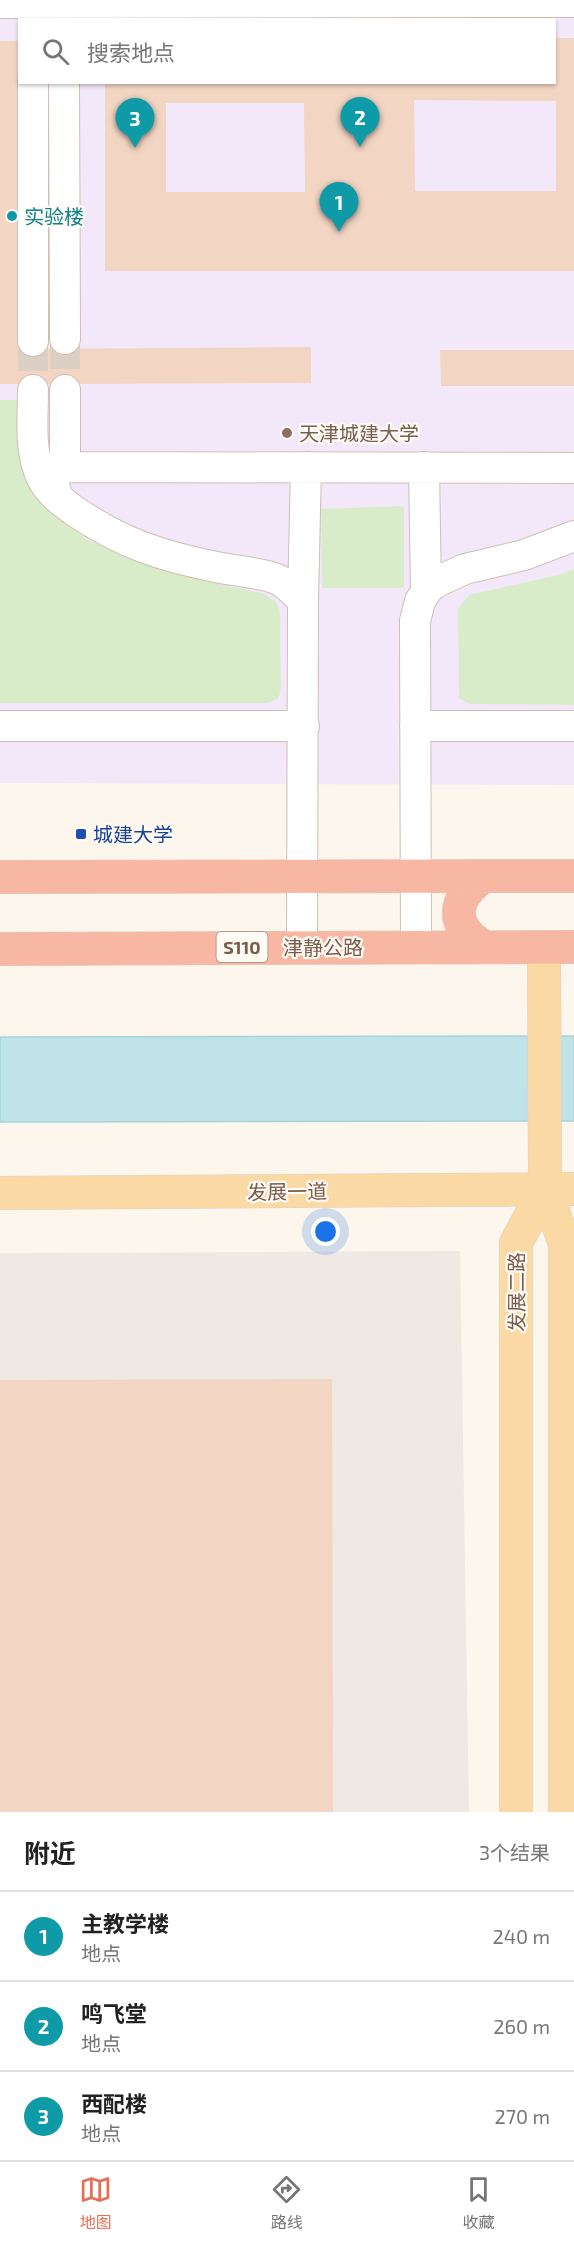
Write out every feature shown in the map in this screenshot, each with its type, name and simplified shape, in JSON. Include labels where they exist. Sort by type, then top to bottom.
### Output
[{"type":"highway","points":[[484,876],[467,890],[462,898],[458,916],[466,932],[484,947]]},
{"type":"highway","points":[[0,877],[574,876]]},
{"type":"highway","name":"津静公路","points":[[0,949],[302,946],[559,947]]},
{"type":"main road","points":[[559,947],[544,1014],[544,1126],[560,1189],[564,1244],[565,1812]]},
{"type":"main road","name":"发展一道","points":[[0,1193],[560,1189]]},
{"type":"main road","name":"发展二路","points":[[516,1812],[516,1243],[560,1189]]},
{"type":"lane","points":[[0,3],[33,11],[64,11],[177,1],[574,2]]},
{"type":"lane","points":[[33,84],[33,341]]},
{"type":"lane","points":[[64,84],[65,339]]},
{"type":"lane","points":[[33,390],[33,440],[36,460],[41,476],[50,491],[58,498],[94,524],[154,553],[276,578],[303,601]]},
{"type":"lane","points":[[65,390],[65,467]]},
{"type":"lane","points":[[58,498],[53,481],[54,472],[58,468],[65,467],[574,468]]},
{"type":"lane","points":[[302,946],[303,601],[306,467]]},
{"type":"lane","points":[[424,467],[426,592]]},
{"type":"lane","points":[[416,948],[415,621],[420,601],[426,592],[437,583],[465,569],[524,555],[574,536]]},
{"type":"lane","points":[[0,726],[304,726]]},
{"type":"lane","points":[[415,726],[574,726]]},
{"type":"shaded area","name":"天津城建大学","points":[[0,0],[574,0],[574,785],[0,783]]},
{"type":"shaded area","points":[[460,1251],[469,1812],[0,1812],[0,1253]]},
{"type":"green space","points":[[0,400],[22,400],[44,504],[86,539],[147,565],[262,593],[276,602],[280,613],[281,689],[278,699],[267,703],[0,703]]},
{"type":"green space","points":[[404,506],[404,588],[322,588],[321,509]]},
{"type":"green space","points":[[574,569],[574,705],[470,704],[459,698],[458,609],[469,595],[559,575]]},
{"type":"water","points":[[574,1036],[574,1121],[0,1122],[0,1037]]},
{"type":"building","points":[[556,38],[574,38],[574,271],[105,271],[105,84],[556,84]],"holes":[[[414,100],[556,101],[556,191],[415,191]],[[166,103],[304,103],[305,192],[166,192]]]},
{"type":"building","points":[[0,41],[18,41],[23,349],[311,347],[311,383],[0,384]]},
{"type":"building","points":[[440,350],[574,350],[574,386],[441,386]]},
{"type":"building","points":[[332,1379],[333,1812],[0,1812],[0,1380]]},
{"type":"tunnel","points":[[65,339],[65,390]]},
{"type":"tunnel","points":[[33,341],[33,390]]},
{"type":"place","name":"鸣飞堂","points":[[360,147]]},
{"type":"place","name":"西配楼","points":[[135,148]]},
{"type":"place","name":"实验楼","points":[[12,216]]},
{"type":"place","name":"主教学楼","points":[[339,232]]},
{"type":"place","name":"天津城建大学","points":[[287,433]]},
{"type":"place","name":"城建大学","points":[[81,834]]}]
